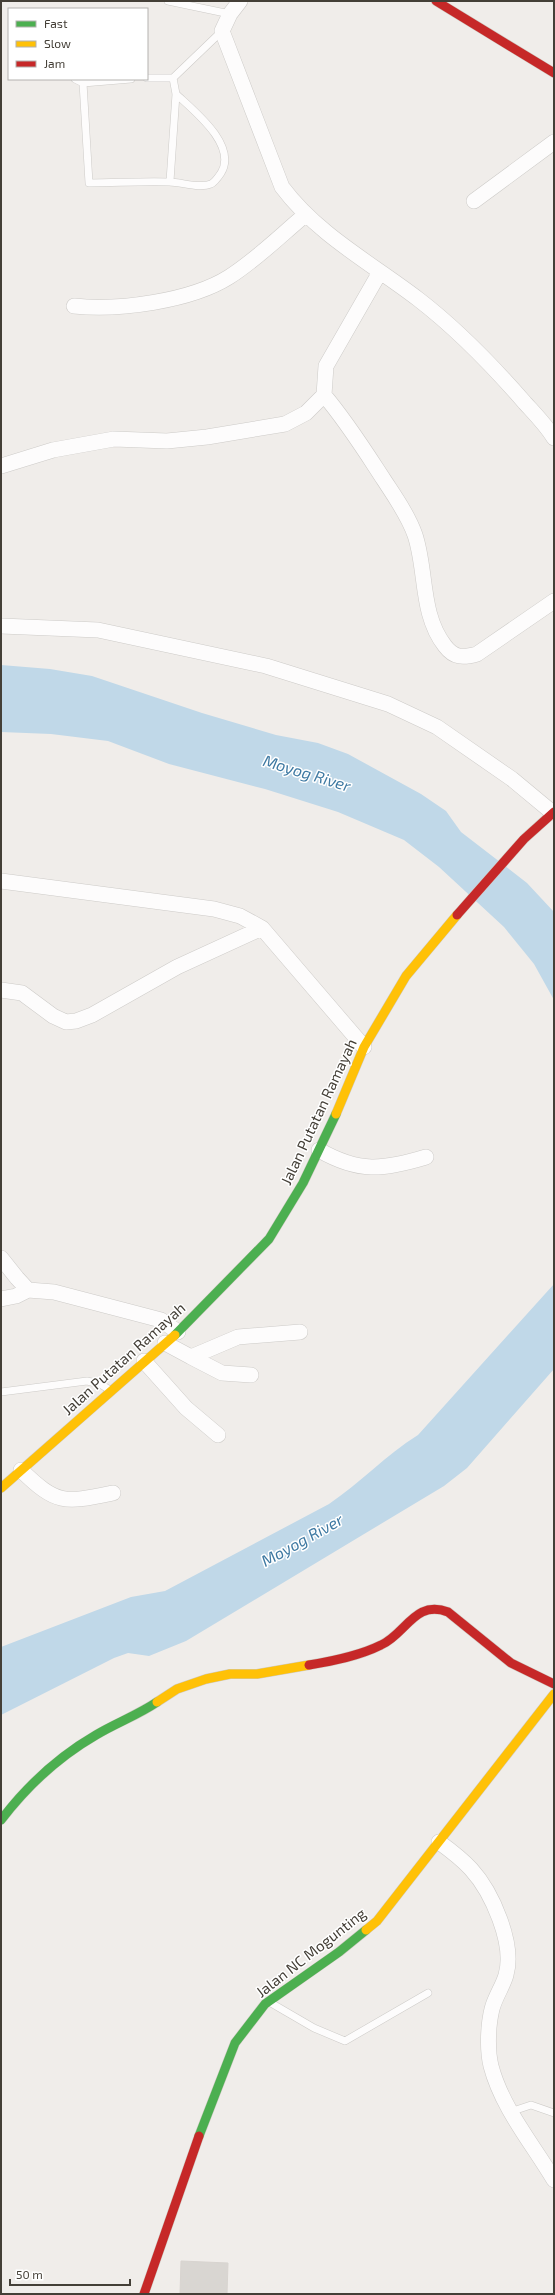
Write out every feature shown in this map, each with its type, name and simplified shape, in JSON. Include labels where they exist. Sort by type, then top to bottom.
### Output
[{"type":"street","points":[[240,1],[230,14],[222,31],[282,187],[305,215],[318,227],[418,299],[458,333],[510,385],[554,438]]},
{"type":"street","points":[[436,1],[554,73]]},
{"type":"street","points":[[474,200],[554,142]]},
{"type":"street","points":[[74,306],[95,309],[139,304],[200,291],[228,278],[305,215]]},
{"type":"street","points":[[1,466],[53,450],[114,439],[167,441],[200,438],[285,424],[306,413],[324,395],[326,366],[380,272]]},
{"type":"street","points":[[324,395],[352,430],[400,504],[412,529],[423,568],[428,611],[444,645],[454,655],[465,657],[477,654],[554,601]]},
{"type":"street","points":[[1,626],[98,630],[266,666],[388,704],[437,727],[512,779],[554,812]]},
{"type":"street","name":"Jalan Putatan Ramayah","points":[[1,1488],[178,1332],[269,1238],[303,1183],[340,1106],[364,1047],[406,976],[434,941],[524,839],[554,812]]},
{"type":"street","points":[[1,881],[214,909],[240,916],[262,928],[364,1047]]},
{"type":"street","points":[[1,990],[22,993],[53,1016],[66,1022],[76,1021],[92,1015],[177,967],[262,928]]},
{"type":"street","points":[[319,1150],[338,1161],[363,1166],[393,1167],[426,1157]]},
{"type":"street","points":[[1,1258],[16,1278],[28,1290]]},
{"type":"street","points":[[1,1299],[16,1296],[28,1290],[54,1292],[161,1320],[178,1332]]},
{"type":"street","points":[[191,1357],[238,1337],[300,1332]]},
{"type":"street","points":[[165,1343],[222,1373],[251,1375]]},
{"type":"street","points":[[144,1362],[186,1408],[218,1435]]},
{"type":"street","points":[[21,1470],[39,1487],[54,1497],[80,1500],[113,1492]]},
{"type":"street","points":[[1,1820],[20,1795],[58,1760],[96,1734],[147,1709],[177,1689],[206,1679],[230,1674],[257,1674],[336,1660],[382,1645],[423,1610],[438,1608],[448,1612],[505,1660],[537,1679],[554,1684]]},
{"type":"street","name":"Jalan NC Mogunting","points":[[144,2294],[205,2118],[235,2043],[269,2001],[338,1952],[377,1921],[554,1694]]},
{"type":"street","points":[[438,1842],[472,1870],[491,1900],[508,1943],[509,1956],[506,1974],[492,2009],[489,2039],[491,2066],[510,2112],[554,2180]]},
{"type":"lane","points":[[168,1],[230,14]]},
{"type":"lane","points":[[148,78],[173,78],[222,31]]},
{"type":"lane","points":[[170,182],[176,94],[173,78]]},
{"type":"lane","points":[[77,80],[83,83],[118,80]]},
{"type":"lane","points":[[83,83],[89,183],[170,182],[200,185],[211,184],[223,169],[224,155],[220,142],[211,128],[176,94]]},
{"type":"lane","points":[[1,1392],[87,1381],[100,1384],[111,1391]]},
{"type":"lane","points":[[269,2001],[314,2028],[345,2041],[428,1993]]},
{"type":"lane","points":[[510,2112],[531,2106],[554,2113]]},
{"type":"water","name":"Moyog River","points":[[1,665],[50,669],[92,676],[202,713],[276,735],[318,743],[348,754],[421,794],[446,811],[461,832],[527,883],[554,912],[554,1000],[534,964],[504,927],[439,867],[404,840],[338,812],[265,789],[169,764],[108,741],[51,734],[1,732]]},
{"type":"water","name":"Moyog River","points":[[554,1284],[554,1369],[467,1468],[444,1486],[186,1641],[149,1656],[128,1653],[114,1658],[1,1715],[1,1647],[131,1597],[165,1591],[329,1504],[395,1451],[418,1435]]},
{"type":"building","points":[[181,2261],[228,2263],[227,2294],[180,2294]]},
{"type":"traffic: fast","points":[[175,1335],[269,1239],[303,1183],[336,1114]]},
{"type":"traffic: fast","points":[[1,1820],[32,1784],[69,1753],[96,1735],[157,1702]]},
{"type":"traffic: fast","points":[[199,2136],[235,2043],[265,2004],[339,1952],[366,1930]]},
{"type":"traffic: slow","points":[[336,1114],[364,1047],[406,976],[457,915]]},
{"type":"traffic: slow","points":[[1,1488],[175,1335]]},
{"type":"traffic: slow","points":[[157,1702],[177,1689],[206,1679],[230,1674],[257,1674],[309,1665]]},
{"type":"traffic: slow","points":[[366,1930],[377,1921],[554,1694]]},
{"type":"traffic: jam","points":[[436,1],[554,73]]},
{"type":"traffic: jam","points":[[457,915],[524,839],[554,812]]},
{"type":"traffic: jam","points":[[309,1665],[346,1658],[373,1649],[390,1640],[419,1614],[427,1610],[437,1609],[448,1612],[511,1663],[554,1684]]},
{"type":"traffic: jam","points":[[144,2294],[199,2136]]}]
